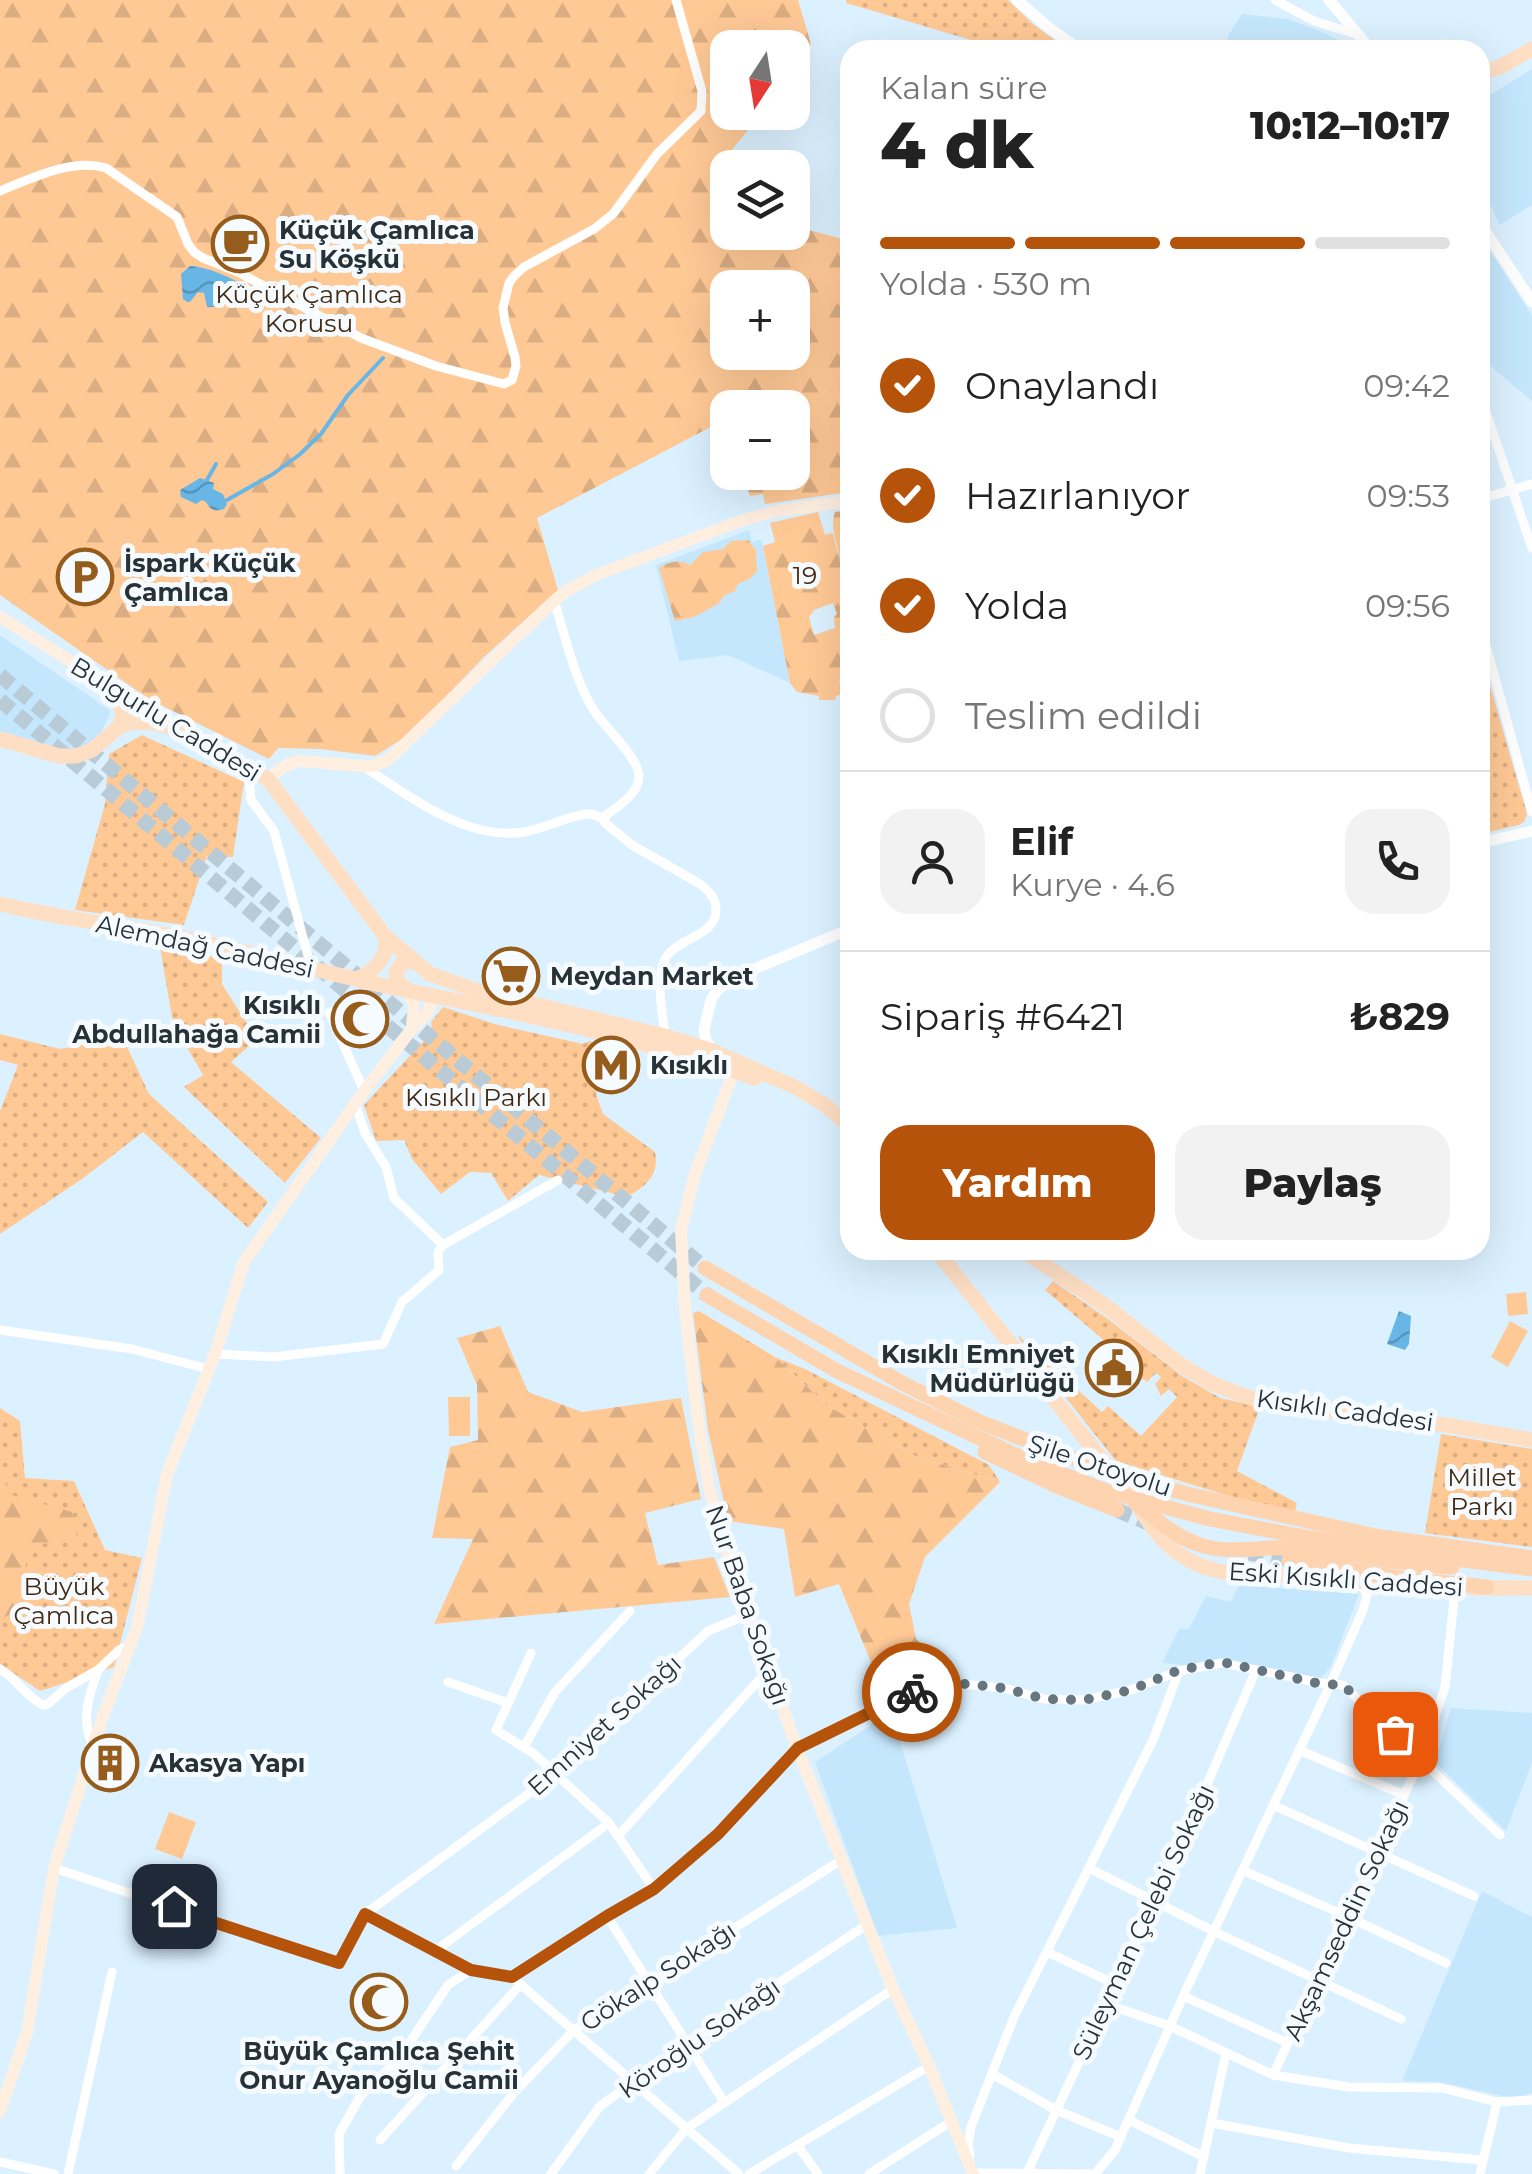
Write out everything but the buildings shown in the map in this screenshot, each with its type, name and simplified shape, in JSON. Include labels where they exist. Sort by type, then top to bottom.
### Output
[{"type":"highway","name":"Şile Otoyolu","points":[[705,1268],[902,1383],[980,1422],[1092,1466],[1187,1494],[1375,1536],[1532,1558]]},
{"type":"highway","name":"Şile Otoyolu","points":[[707,1296],[837,1371],[1028,1461],[1110,1492],[1210,1519],[1294,1535],[1532,1570]]},
{"type":"highway","points":[[837,1371],[1020,1470],[1118,1510]]},
{"type":"highway","points":[[1136,1503],[1184,1538],[1216,1549],[1289,1548],[1424,1566],[1532,1570]]},
{"type":"highway","points":[[1289,1560],[1400,1578],[1487,1586]]},
{"type":"main road","points":[[1490,70],[1532,49]]},
{"type":"main road","points":[[1490,76],[1500,67]]},
{"type":"main road","points":[[268,779],[281,768],[300,762],[373,766],[397,753],[554,601],[596,575],[740,521],[840,502]]},
{"type":"main road","name":"Bulgurlu Caddesi","points":[[0,617],[117,692],[268,779],[386,936]]},
{"type":"main road","points":[[117,692],[123,716],[119,727]]},
{"type":"main road","points":[[0,739],[59,756],[76,756],[92,750],[119,727],[132,722],[181,730]]},
{"type":"main road","name":"Alemdağ Caddesi","points":[[0,904],[42,915],[186,939],[436,996]]},
{"type":"main road","points":[[0,2111],[27,2032],[54,1868],[93,1745],[137,1628],[167,1474],[214,1354],[244,1262],[436,996],[435,980],[430,974],[386,936]]},
{"type":"main road","points":[[357,979],[370,973],[384,955],[388,946],[386,936]]},
{"type":"main road","points":[[412,1029],[415,1014],[409,991],[396,981],[396,972],[402,963],[413,961]]},
{"type":"main road","points":[[430,974],[476,990],[713,1051],[787,1093],[840,1130]]},
{"type":"main road","points":[[436,996],[736,1066],[797,1088],[840,1118]]},
{"type":"main road","name":"Nur Baba Sokağı","points":[[736,1066],[694,1174],[681,1230],[698,1422],[709,1487],[726,1549],[798,1748],[893,1989],[930,2066],[972,2174]]},
{"type":"main road","name":"Eski Kısıklı Caddesi","points":[[944,1260],[1136,1503],[1152,1529],[1164,1543],[1198,1564],[1230,1573],[1409,1588],[1532,1588]]},
{"type":"main road","name":"Kısıklı Caddesi","points":[[1037,1260],[1107,1307],[1181,1365],[1229,1390],[1281,1404],[1532,1440]]},
{"type":"street","points":[[0,190],[79,165],[106,168],[176,218],[188,244],[204,258],[238,272],[360,338],[436,366],[504,384],[512,380],[516,366],[504,308],[514,276],[613,214],[658,154],[701,111],[702,91],[676,0]]},
{"type":"street","points":[[1018,0],[1066,40]]},
{"type":"street","points":[[1275,0],[1314,21],[1358,35]]},
{"type":"street","points":[[1329,0],[1362,40]]},
{"type":"street","points":[[1490,237],[1532,302]]},
{"type":"street","points":[[1490,423],[1532,548]]},
{"type":"street","points":[[1490,496],[1532,484]]},
{"type":"street","points":[[554,601],[586,696],[639,770],[640,780],[631,796],[604,819]]},
{"type":"street","points":[[1490,660],[1532,812]]},
{"type":"street","points":[[364,766],[410,797],[479,830],[502,834],[530,831],[592,814],[710,892],[715,902],[715,919],[708,928],[672,948],[663,960],[665,1036]]},
{"type":"street","points":[[248,768],[251,800],[274,831],[311,968]]},
{"type":"street","points":[[1490,842],[1532,831]]},
{"type":"street","points":[[713,1051],[704,1030],[711,1000],[718,989],[735,977],[840,934]]},
{"type":"street","points":[[329,1012],[364,1091]]},
{"type":"street","points":[[356,1104],[365,1133],[386,1166],[394,1198],[444,1245]]},
{"type":"street","points":[[214,1354],[274,1357],[382,1344],[402,1302],[440,1270],[438,1252],[444,1245],[558,1180]]},
{"type":"street","points":[[0,1330],[132,1349],[208,1369]]},
{"type":"street","points":[[1179,1670],[1153,1740],[1014,2017],[971,2127],[968,2146],[972,2174],[1096,2174],[1115,2150],[1364,1610],[1364,1588],[1349,1581]]},
{"type":"street","name":"Akşamseddin Sokağı","points":[[1274,2075],[1421,1759],[1445,1687],[1455,1590]]},
{"type":"street","points":[[524,1748],[555,1692],[630,1611]]},
{"type":"street","name":"Emniyet Sokağı","points":[[365,1914],[554,1774],[708,1631],[749,1614]]},
{"type":"street","points":[[0,1669],[43,1705],[98,1670],[119,1650],[132,1645]]},
{"type":"street","points":[[531,1653],[496,1730],[524,1748],[609,1823],[654,1889]]},
{"type":"street","points":[[380,2140],[517,1981],[607,1916],[654,1889],[718,1834],[798,1748],[901,1695],[936,1684],[1004,1688],[1044,1699],[1084,1700],[1131,1690],[1179,1670],[1222,1662],[1321,1684],[1343,1685],[1500,1836]]},
{"type":"street","points":[[618,1836],[769,1669]]},
{"type":"street","points":[[93,1745],[85,1723],[98,1670]]},
{"type":"street","name":"Süleyman Çelebi Sokağı","points":[[1026,2173],[1181,1845],[1256,1670]]},
{"type":"street","points":[[448,1682],[508,1703]]},
{"type":"street","points":[[1299,1750],[1404,1795]]},
{"type":"street","points":[[1273,1805],[1474,1896]]},
{"type":"street","points":[[435,1952],[609,1823]]},
{"type":"street","name":"Gökalp Sokağı","points":[[456,2166],[513,2094],[574,2030],[842,1858]]},
{"type":"street","points":[[54,1868],[339,1963],[365,1914],[471,1970],[517,1981],[739,2174]]},
{"type":"street","points":[[1089,1868],[1213,1932],[1401,2019]]},
{"type":"street","points":[[1242,1870],[1446,1963]]},
{"type":"street","points":[[607,1916],[724,2102]]},
{"type":"street","name":"Köroğlu Sokağı","points":[[550,2174],[600,2106],[868,1924]]},
{"type":"street","points":[[1047,1952],[1115,1984]]},
{"type":"street","points":[[340,2174],[340,2134],[362,2095],[398,2060],[448,1985],[471,1970]]},
{"type":"street","points":[[68,2174],[112,1972]]},
{"type":"street","points":[[649,2174],[687,2128],[893,1989]]},
{"type":"street","points":[[1183,1996],[1288,2044]]},
{"type":"street","points":[[1106,2004],[1170,2026],[1274,2075],[1349,2087],[1442,2088],[1497,2102],[1532,2100]]},
{"type":"street","points":[[1200,2174],[1226,2053]]},
{"type":"street","points":[[749,2174],[930,2066]]},
{"type":"street","points":[[992,2074],[1056,2110],[1121,2137]]},
{"type":"street","points":[[1480,2174],[1497,2102]]},
{"type":"street","points":[[1128,2120],[1204,2156]]},
{"type":"street","points":[[869,2174],[952,2121]]},
{"type":"street","points":[[1211,2122],[1350,2148],[1482,2160]]},
{"type":"street","points":[[798,2145],[818,2174]]},
{"type":"street","points":[[0,2162],[54,2174]]},
{"type":"shaded area","points":[[1242,14],[1288,19],[1337,40],[1228,40]]},
{"type":"shaded area","points":[[1532,69],[1532,205],[1500,225],[1490,204],[1490,95]]},
{"type":"shaded area","points":[[1490,251],[1532,315],[1532,401],[1490,365]]},
{"type":"shaded area","points":[[749,530],[752,542],[761,539],[763,546],[790,683],[728,655],[679,661],[656,565]]},
{"type":"shaded area","points":[[0,635],[111,711],[101,733],[86,750],[78,755],[0,736]]},
{"type":"shaded area","points":[[1239,1585],[1359,1594],[1331,1666],[1321,1678],[1162,1663],[1179,1629],[1189,1629],[1206,1596],[1231,1602]]},
{"type":"shaded area","points":[[1451,1708],[1532,1713],[1532,1763],[1506,1831],[1435,1762]]},
{"type":"shaded area","points":[[891,1712],[957,1928],[878,1936],[815,1762]]},
{"type":"shaded area","points":[[1482,1891],[1532,1917],[1532,2093],[1512,2098],[1439,2082],[1402,2081]]},
{"type":"green space","name":"Küçük Çamlıca Korusu","points":[[0,0],[798,0],[807,30],[710,30],[710,130],[748,130],[732,150],[710,150],[710,250],[810,250],[810,230],[840,238],[840,493],[765,504],[763,494],[750,496],[748,490],[810,490],[810,390],[710,390],[710,427],[537,518],[558,590],[484,657],[410,734],[375,756],[278,748],[269,759],[149,699],[0,595]]},
{"type":"green space","points":[[1008,0],[1055,40],[971,40],[846,3]]},
{"type":"green space","name":"19","points":[[840,511],[840,563],[834,530],[833,518]]},
{"type":"green space","name":"19","points":[[818,512],[825,535],[833,533],[840,563],[840,694],[835,700],[819,700],[819,696],[797,692],[790,683],[763,546],[775,542],[770,523]],"holes":[[[833,603],[837,614],[835,628],[814,635],[809,617],[814,610]]]},
{"type":"green space","points":[[748,540],[756,550],[757,571],[751,578],[738,584],[718,604],[694,617],[675,621],[659,568],[674,562],[690,565],[703,552],[723,549],[731,541]]},
{"type":"green space","points":[[1490,686],[1527,814],[1519,825],[1490,832]]},
{"type":"green space","points":[[142,735],[244,782],[233,857],[207,856],[184,925],[75,910],[105,804],[109,754]]},
{"type":"green space","points":[[159,941],[222,960],[222,984],[257,1039],[231,1062],[321,1138],[285,1183],[184,1087],[203,1075],[173,1023]]},
{"type":"green space","name":"Kısıklı Parkı","points":[[443,1007],[498,1025],[613,1047],[596,1094],[603,1114],[655,1152],[650,1179],[627,1197],[539,1175],[508,1201],[491,1173],[470,1172],[441,1194],[412,1159],[404,1140],[376,1141],[364,1105],[432,1032],[431,1022]]},
{"type":"green space","points":[[0,1034],[60,1049],[123,1038],[149,1094],[268,1202],[248,1228],[143,1132],[0,1234],[0,1111],[18,1065],[0,1060]]},
{"type":"green space","points":[[1053,1281],[1182,1376],[1220,1398],[1260,1407],[1237,1471],[1297,1503],[1295,1511],[1232,1497],[1116,1461],[1018,1335],[1102,1412],[1108,1406],[1141,1436],[1177,1397],[1169,1389],[1161,1396],[1155,1384],[1161,1377],[1156,1373],[1147,1382],[1132,1371],[1135,1367],[1045,1290]]},
{"type":"green space","points":[[1526,1292],[1528,1314],[1508,1316],[1506,1294]]},
{"type":"green space","points":[[699,1311],[775,1357],[828,1406],[917,1457],[1000,1482],[925,1557],[909,1604],[916,1639],[943,1661],[945,1675],[884,1694],[839,1584],[795,1597],[784,1529],[728,1521],[708,1430],[693,1313]]},
{"type":"green space","points":[[1510,1321],[1528,1331],[1508,1367],[1491,1357]]},
{"type":"green space","points":[[500,1326],[528,1392],[582,1412],[681,1398],[701,1499],[645,1513],[658,1565],[714,1557],[730,1597],[434,1624],[473,1539],[432,1538],[450,1447],[478,1440],[477,1385],[457,1338]]},
{"type":"green space","points":[[775,1357],[989,1465],[1000,1482],[917,1457],[828,1406]]},
{"type":"green space","points":[[448,1397],[470,1397],[470,1436],[449,1436]]},
{"type":"green space","name":"Büyük Çamlıca","points":[[0,1408],[20,1421],[25,1478],[74,1481],[105,1550],[142,1558],[114,1667],[40,1691],[0,1664]]},
{"type":"green space","name":"Millet Parkı","points":[[1441,1434],[1532,1449],[1532,1547],[1425,1533]]},
{"type":"green space","points":[[0,1473],[11,1495],[72,1512],[77,1539],[27,1546],[23,1611],[0,1618]]},
{"type":"green space","points":[[169,1812],[196,1822],[182,1859],[155,1849]]},
{"type":"water","points":[[190,266],[222,274],[252,291],[217,307],[207,307],[204,293],[198,292],[187,302],[183,299],[181,274]]},
{"type":"water","points":[[200,478],[214,483],[213,489],[223,494],[227,504],[224,509],[213,510],[202,500],[196,504],[181,497],[180,490]]},
{"type":"water","points":[[1399,1311],[1411,1316],[1405,1350],[1387,1344]]},
{"type":"waterway","points":[[227,500],[299,455],[383,358]]},
{"type":"waterway","points":[[207,480],[216,464]]},
{"type":"tunnel","points":[[0,675],[705,1268]]},
{"type":"tunnel","points":[[0,700],[707,1295]]},
{"type":"tunnel","points":[[1117,1510],[1155,1526]]},
{"type":"tunnel","points":[[1249,1553],[1289,1560]]},
{"type":"way so far","points":[[912,1692],[936,1684],[966,1684],[1004,1688],[1044,1699],[1084,1700],[1131,1690],[1179,1670],[1222,1662],[1321,1684],[1343,1685],[1395,1734]]},
{"type":"place","name":"Küçük Çamlıca Su Köşkü","points":[[240,244]]},
{"type":"place","name":"İspark Küçük Çamlıca","points":[[85,577]]},
{"type":"place","name":"Meydan Market","points":[[511,976]]},
{"type":"place","name":"Kısıklı Abdullahağa Camii","points":[[360,1019]]},
{"type":"place","name":"Kısıklı","points":[[611,1065]]},
{"type":"place","name":"Kısıklı Emniyet Müdürlüğü","points":[[1114,1368]]},
{"type":"place","name":"Akasya Yapı","points":[[110,1763]]},
{"type":"place","name":"Büyük Çamlıca Şehit Onur Ayanoğlu Camii","points":[[379,2002]]},
{"type":"route","points":[[174,1906],[339,1963],[365,1914],[471,1970],[512,1977],[654,1889],[718,1834],[798,1748],[912,1692]]}]
